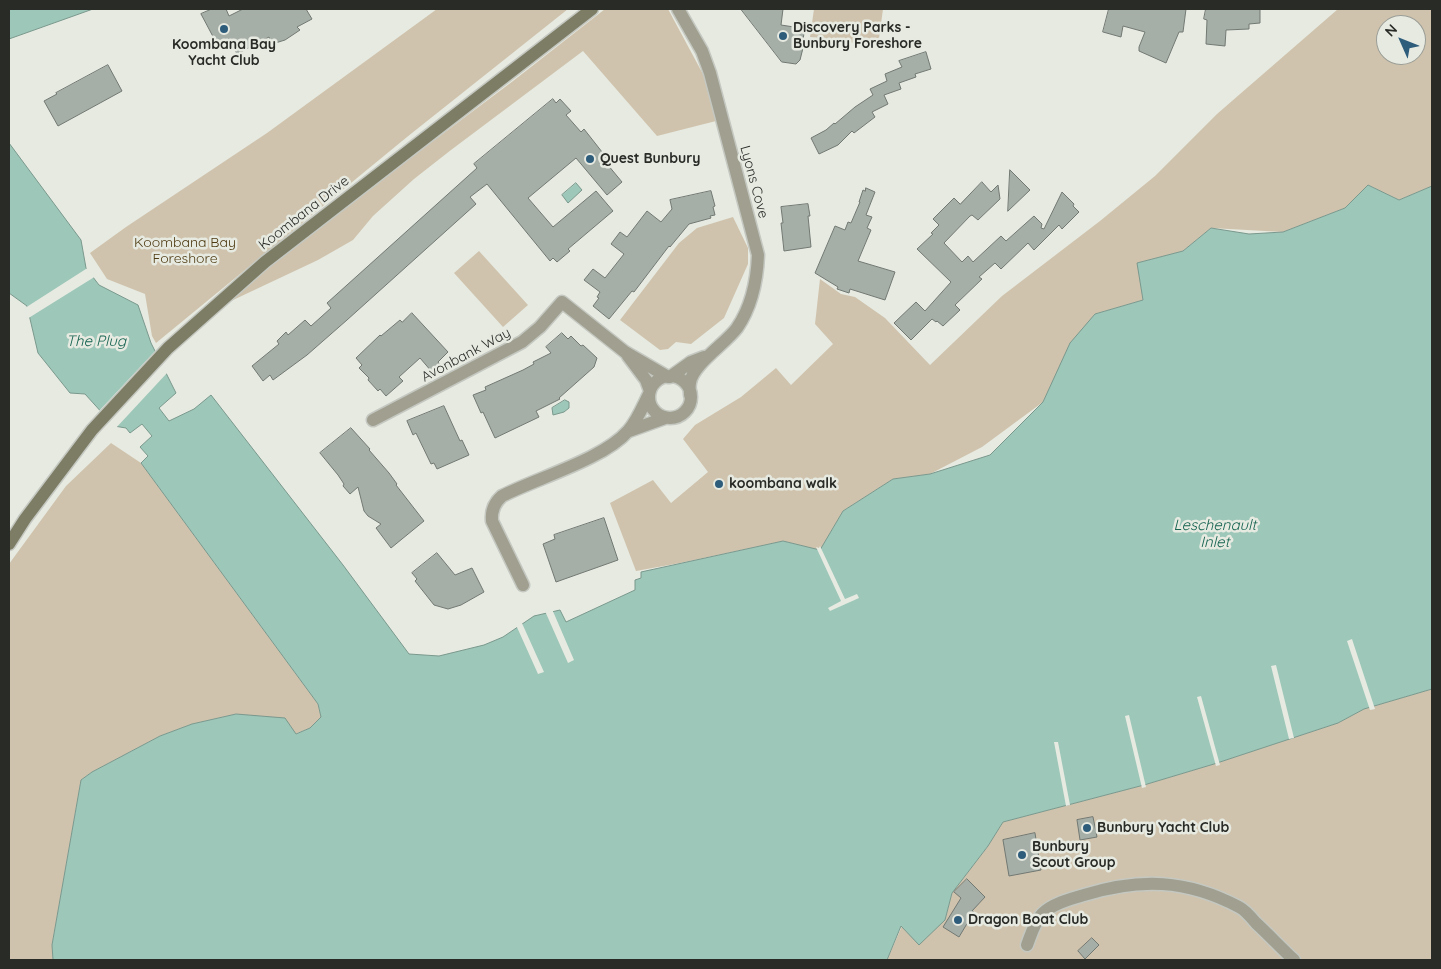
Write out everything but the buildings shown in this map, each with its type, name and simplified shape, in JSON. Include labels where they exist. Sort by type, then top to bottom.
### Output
[{"type":"main road","name":"Koombana Drive","points":[[9,544],[25,519],[92,430],[168,348],[265,262],[592,9]]},
{"type":"street","name":"Lyons Cove","points":[[678,9],[702,51],[710,73],[758,255],[757,275],[744,317],[730,337],[709,355],[696,370],[690,382],[690,395]]},
{"type":"street","name":"Avonbank Way","points":[[373,420],[522,342],[540,327],[562,302],[625,352]]},
{"type":"street","points":[[523,585],[492,521],[493,509],[498,500],[509,493],[605,449],[629,431],[665,418],[678,417],[688,408],[689,389],[681,380],[669,377],[625,352]]},
{"type":"street","points":[[625,352],[646,380],[654,412],[665,418]]},
{"type":"street","name":"Lyons Cove","points":[[669,377],[691,362],[709,355]]},
{"type":"street","points":[[629,431],[654,384],[658,380],[669,377]]},
{"type":"street","points":[[1027,945],[1035,924],[1042,914],[1053,907],[1098,890],[1124,885],[1151,883],[1193,888],[1241,908],[1294,960]]},
{"type":"green space","name":"Koombana Bay Foreshore","points":[[437,9],[568,9],[407,137],[156,343],[152,336],[145,294],[107,279],[90,253],[267,133]]},
{"type":"green space","points":[[605,9],[668,9],[704,76],[716,121],[657,136],[583,51],[414,179],[373,216],[353,240],[318,260],[231,301],[271,263],[513,81]]},
{"type":"green space","points":[[814,9],[883,9],[878,46],[810,37]]},
{"type":"green space","points":[[1338,9],[1432,9],[1432,186],[1399,200],[1368,185],[1345,208],[1283,232],[1211,228],[1183,251],[1138,263],[1143,300],[1095,314],[1057,374],[1043,402],[982,447],[930,474],[893,479],[843,511],[820,551],[783,541],[636,571],[610,503],[653,480],[671,503],[708,472],[683,439],[695,425],[741,397],[776,368],[791,385],[833,344],[815,324],[820,279],[841,294],[855,297],[885,318],[930,365],[1002,296],[1155,176],[1217,114]]},
{"type":"green space","points":[[733,217],[748,248],[748,264],[724,318],[691,344],[676,342],[668,349],[660,350],[620,320],[679,243],[697,228]]},
{"type":"green space","points":[[479,251],[528,305],[503,327],[454,273]]},
{"type":"green space","points":[[111,443],[141,463],[318,704],[321,717],[310,728],[295,734],[236,714],[192,724],[160,736],[92,772],[81,780],[52,945],[53,960],[9,960],[9,564],[66,486]]},
{"type":"green space","points":[[1432,689],[1432,960],[887,960],[902,926],[945,920],[952,893],[988,846],[1003,822],[1144,785],[1214,764],[1338,723],[1364,709]]},
{"type":"water","points":[[9,9],[93,9],[9,39]]},
{"type":"water","name":"Leschenault Inlet","points":[[9,143],[81,240],[86,268],[99,285],[138,305],[151,343],[176,393],[159,408],[169,421],[194,409],[211,395],[343,565],[409,654],[439,656],[484,645],[503,637],[534,616],[560,610],[566,622],[635,590],[635,580],[641,578],[641,572],[783,541],[820,550],[843,511],[893,479],[930,474],[990,455],[1043,402],[1070,343],[1095,314],[1143,300],[1137,263],[1183,251],[1211,228],[1249,234],[1283,232],[1345,208],[1368,185],[1399,200],[1432,186],[1432,689],[1364,709],[1338,723],[1214,764],[1144,785],[1003,822],[988,846],[952,893],[945,920],[919,945],[901,926],[887,960],[53,960],[52,945],[81,780],[92,772],[160,736],[192,724],[236,714],[285,718],[296,734],[310,728],[321,717],[318,704],[141,463],[148,456],[140,447],[152,436],[142,424],[130,433],[126,428],[114,426],[85,394],[70,393],[38,353],[27,306],[9,293]]},
{"type":"water","points":[[576,183],[582,190],[568,203],[562,195]]},
{"type":"water","points":[[565,400],[569,402],[569,408],[564,412],[553,415],[552,408]]},
{"type":"pier","points":[[89,267],[96,276],[27,319],[25,308]]},
{"type":"pier","points":[[157,349],[168,372],[115,429],[112,428],[98,412]]},
{"type":"pier","points":[[820,546],[845,599],[857,594],[859,598],[830,611],[828,608],[841,601],[816,547],[819,548]]},
{"type":"pier","points":[[552,609],[574,660],[568,663],[545,611]]},
{"type":"pier","points":[[521,621],[544,672],[538,674],[516,625]]},
{"type":"pier","points":[[1352,639],[1375,709],[1370,710],[1347,641]]},
{"type":"pier","points":[[1276,665],[1294,738],[1289,739],[1271,666]]},
{"type":"pier","points":[[1201,696],[1220,765],[1216,766],[1197,697]]},
{"type":"pier","points":[[1129,715],[1146,787],[1142,788],[1125,716]]},
{"type":"pier","points":[[1054,742],[1058,742],[1070,805],[1066,806]]},
{"type":"place","name":"Koombana Bay Yacht Club","points":[[224,29]]},
{"type":"place","name":"Discovery Parks - Bunbury Foreshore","points":[[783,36]]},
{"type":"place","name":"Quest Bunbury","points":[[590,159]]},
{"type":"place","name":"koombana walk","points":[[719,484]]},
{"type":"place","name":"Bunbury Yacht Club","points":[[1087,828]]},
{"type":"place","name":"Bunbury Scout Group","points":[[1022,855]]},
{"type":"place","name":"Dragon Boat Club","points":[[958,920]]},
{"type":"water label","name":"The Plug","points":[[96,341]]}]
